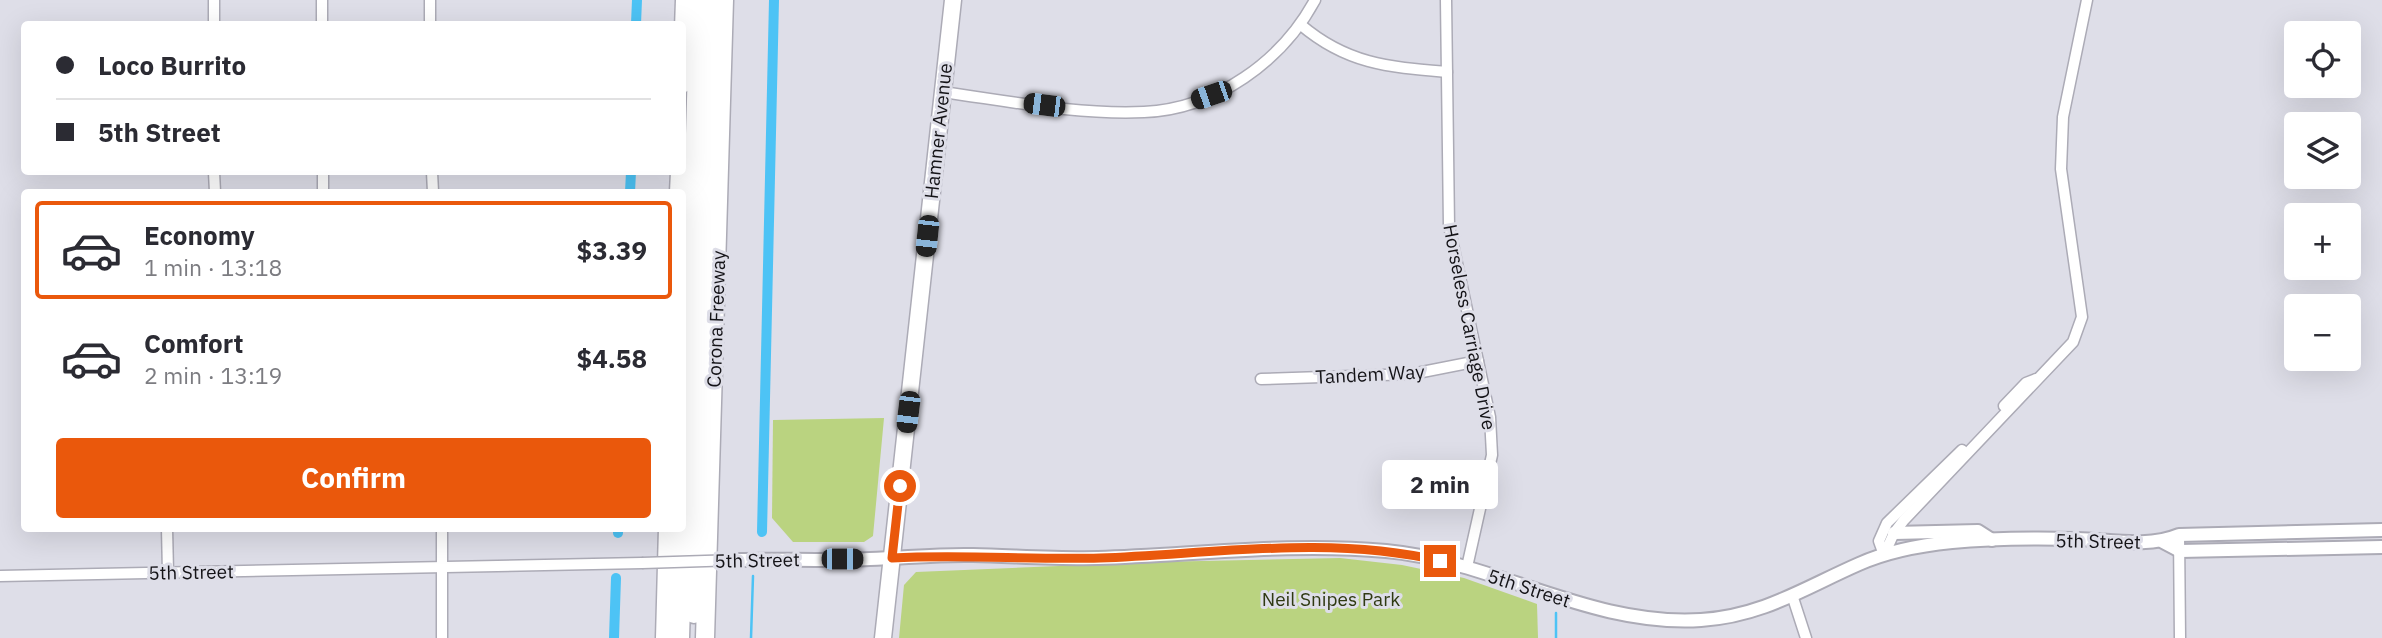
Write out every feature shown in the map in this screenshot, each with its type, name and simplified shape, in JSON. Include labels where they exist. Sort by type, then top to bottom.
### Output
[{"type":"highway","points":[[684,21],[685,0]]},
{"type":"highway","points":[[693,0],[704,39]]},
{"type":"highway","points":[[694,638],[704,39],[699,0]]},
{"type":"highway","points":[[686,488],[704,39],[711,0]]},
{"type":"highway","points":[[704,39],[717,0]]},
{"type":"highway","name":"Corona Freeway","points":[[705,638],[724,0]]},
{"type":"highway","points":[[665,638],[668,532]]},
{"type":"highway","points":[[680,638],[684,532]]},
{"type":"main road","name":"Hamner Avenue","points":[[883,638],[953,0]]},
{"type":"street","points":[[214,0],[214,21]]},
{"type":"street","points":[[322,0],[322,21]]},
{"type":"street","points":[[430,0],[430,21]]},
{"type":"street","points":[[942,92],[1062,107],[1144,112],[1184,104],[1227,89],[1265,63],[1301,25],[1315,0]]},
{"type":"street","name":"Horseless Carriage Drive","points":[[1446,0],[1449,226],[1490,417],[1492,456],[1467,567]]},
{"type":"street","points":[[1884,555],[1894,533],[2073,342],[2082,317],[2061,169],[2063,117],[2087,0]]},
{"type":"street","points":[[1301,25],[1325,45],[1358,60],[1447,72]]},
{"type":"street","name":"Tandem Way","points":[[1261,379],[1412,374],[1478,361]]},
{"type":"street","points":[[1884,555],[1879,541],[1887,523],[2026,383],[2036,379]]},
{"type":"street","name":"5th Street","points":[[0,576],[971,555],[1028,559],[1100,558],[1232,550],[1354,549],[1414,555],[1467,567],[1566,601],[1641,618],[1699,620],[1731,617],[1793,598],[1861,563],[1932,544],[1993,540],[2163,542],[2179,535],[2382,530]]},
{"type":"street","points":[[1894,533],[1978,531],[1993,540]]},
{"type":"street","points":[[167,532],[168,573]]},
{"type":"street","points":[[442,532],[442,638]]},
{"type":"street","points":[[2179,535],[2180,638]]},
{"type":"street","name":"5th Street","points":[[2163,542],[2180,551],[2382,547]]},
{"type":"street","points":[[1793,598],[1806,638]]},
{"type":"green space","points":[[884,418],[873,536],[864,542],[793,542],[772,518],[773,420]]},
{"type":"green space","name":"Neil Snipes Park","points":[[1340,558],[1402,565],[1464,578],[1537,604],[1538,638],[899,638],[904,585],[916,572],[1155,562]]},
{"type":"waterway","points":[[636,21],[637,0]]},
{"type":"waterway","points":[[762,532],[774,0]]},
{"type":"waterway","points":[[630,189],[631,175]]},
{"type":"waterway","points":[[751,638],[753,576]]},
{"type":"waterway","points":[[614,638],[616,578]]},
{"type":"waterway","points":[[1556,613],[1556,638]]},
{"type":"route","points":[[900,486],[892,558],[971,555],[1028,559],[1100,558],[1232,550],[1354,549],[1414,555],[1440,561]]}]
